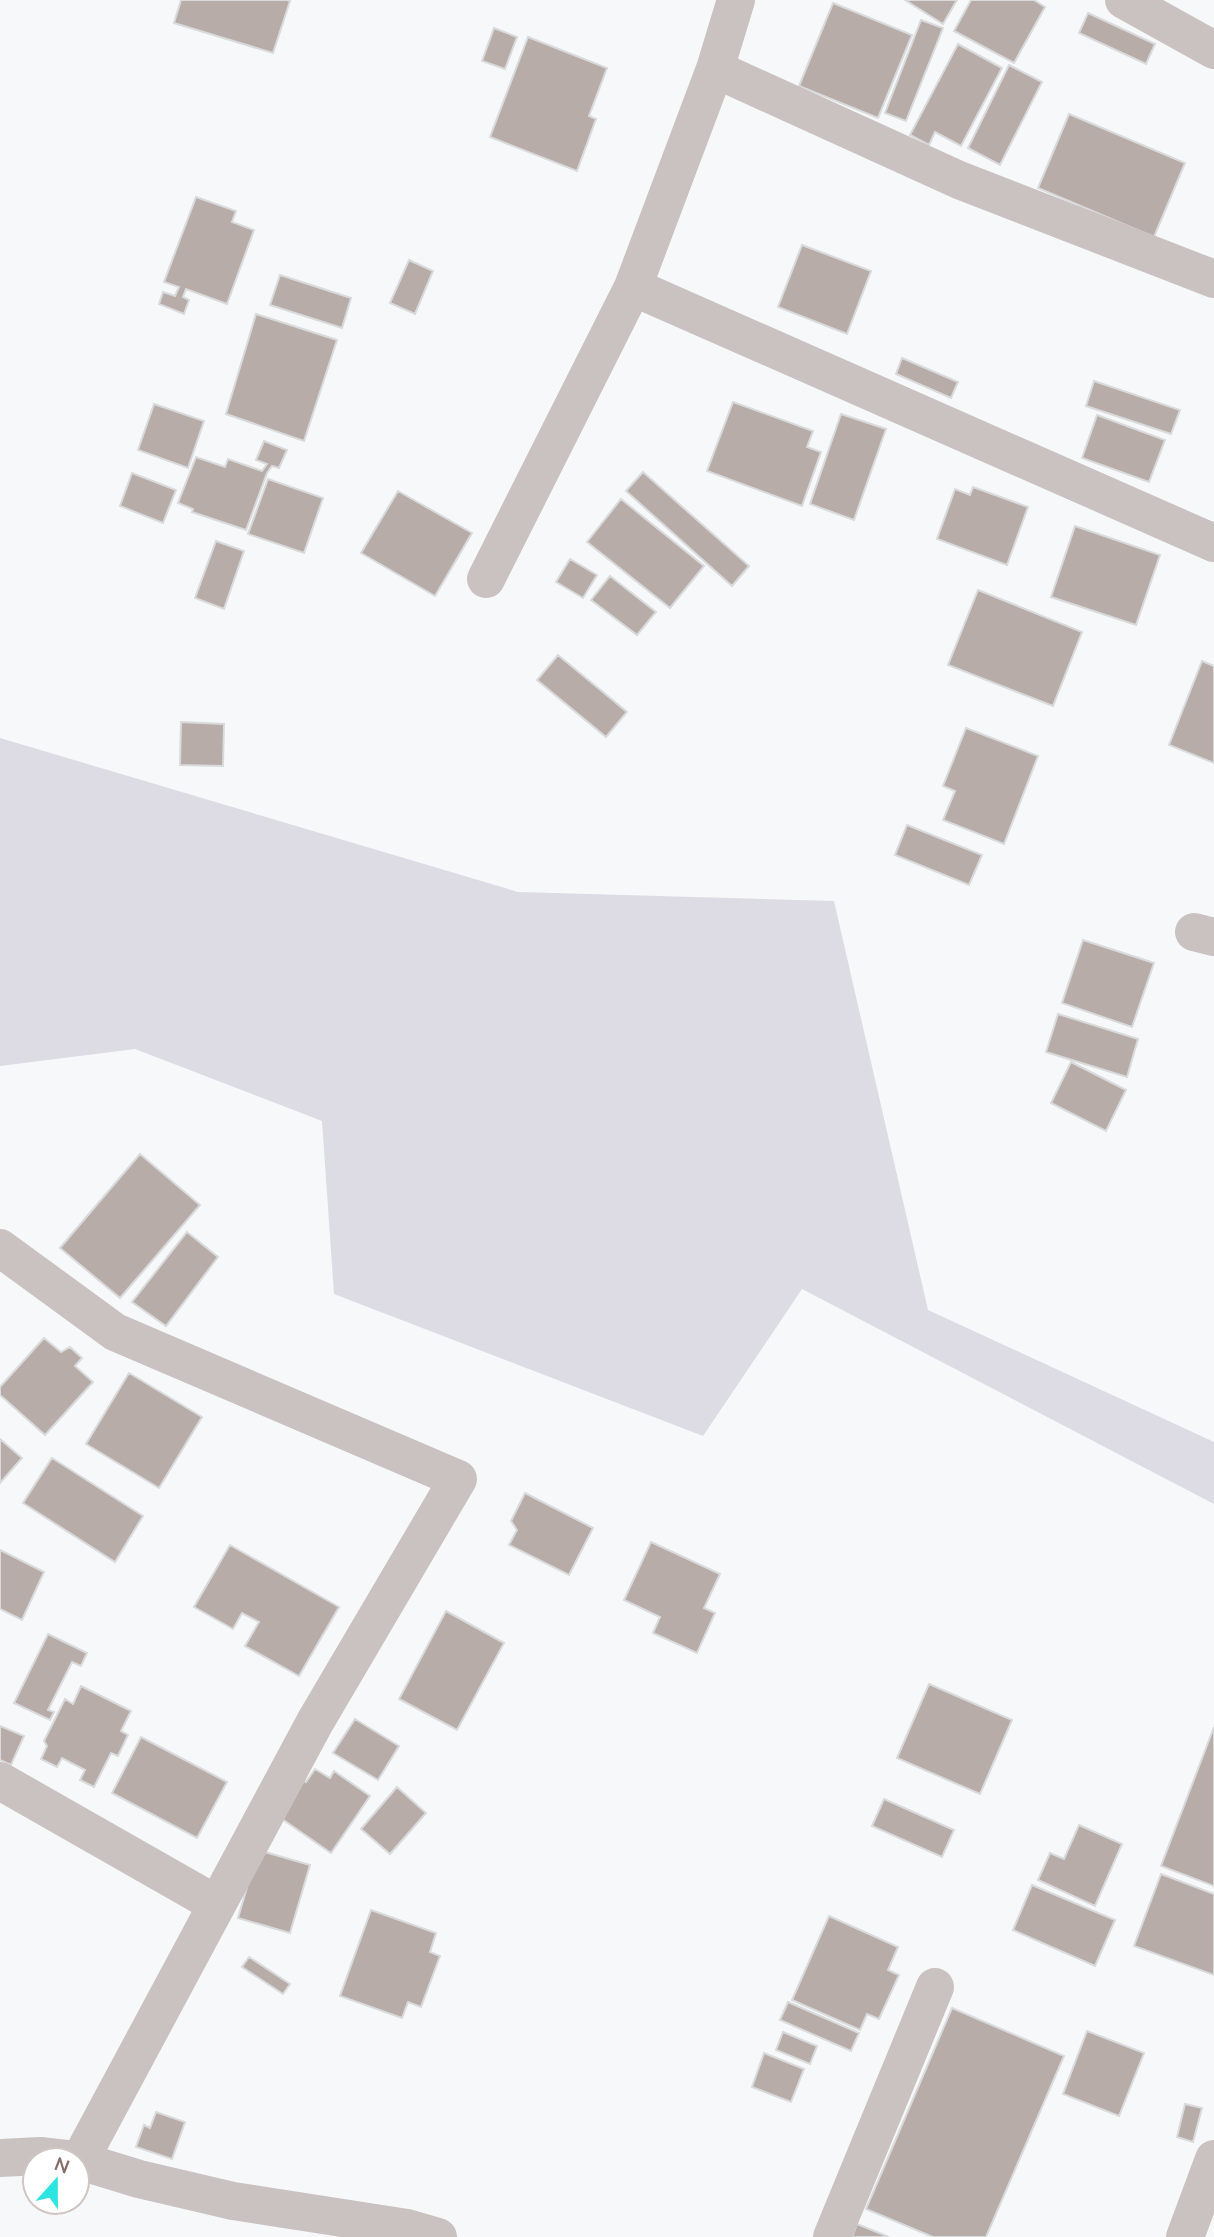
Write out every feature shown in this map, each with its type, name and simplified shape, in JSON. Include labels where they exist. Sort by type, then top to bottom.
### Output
[{"type":"street","points":[[486,579],[633,287],[715,69],[736,0]]},
{"type":"street","points":[[1124,0],[1214,50]]},
{"type":"street","points":[[715,69],[959,180],[1214,279]]},
{"type":"street","points":[[633,287],[1214,544]]},
{"type":"street","points":[[0,1248],[116,1332],[458,1479],[315,1722],[85,2146]]},
{"type":"street","points":[[0,1781],[216,1904]]},
{"type":"street","points":[[832,2237],[935,1987]]},
{"type":"street","points":[[0,2158],[21,2157]]},
{"type":"street","points":[[1185,2237],[1214,2159]]},
{"type":"street","points":[[91,2164],[139,2179],[233,2201],[384,2224],[438,2237]]},
{"type":"shaded area","points":[[0,738],[518,892],[834,901],[928,1310],[1214,1442],[1214,1504],[802,1289],[703,1436],[334,1294],[322,1121],[135,1049],[0,1066]]},
{"type":"building","points":[[181,0],[290,1],[273,53],[174,23]]},
{"type":"building","points":[[905,0],[957,0],[943,24]]},
{"type":"building","points":[[971,0],[1034,0],[1045,7],[1014,63],[954,31]]},
{"type":"building","points":[[833,3],[912,35],[878,118],[799,86]]},
{"type":"building","points":[[1088,13],[1155,44],[1146,64],[1079,33]]},
{"type":"building","points":[[921,20],[943,28],[906,121],[885,113]]},
{"type":"building","points":[[494,28],[517,37],[505,69],[482,61]]},
{"type":"building","points":[[528,37],[607,68],[589,116],[596,119],[577,171],[490,137]]},
{"type":"building","points":[[958,44],[1002,68],[961,146],[935,132],[929,145],[910,135]]},
{"type":"building","points":[[1009,65],[1042,82],[1000,165],[968,148]]},
{"type":"building","points":[[1069,114],[1185,163],[1154,237],[1038,188]]},
{"type":"building","points":[[196,197],[236,211],[232,222],[254,230],[227,304],[186,289],[183,297],[189,300],[184,314],[159,304],[163,292],[175,296],[179,287],[164,282]]},
{"type":"building","points":[[802,245],[871,271],[847,334],[778,307]]},
{"type":"building","points":[[409,260],[433,271],[415,314],[390,303]]},
{"type":"building","points":[[280,275],[351,298],[342,328],[270,305]]},
{"type":"building","points":[[256,314],[337,340],[304,441],[226,414]]},
{"type":"building","points":[[902,358],[958,382],[951,398],[896,374]]},
{"type":"building","points":[[1094,381],[1180,410],[1171,434],[1086,406]]},
{"type":"building","points":[[733,402],[813,431],[807,447],[821,452],[802,506],[707,471]]},
{"type":"building","points":[[154,404],[204,421],[188,468],[138,450]]},
{"type":"building","points":[[841,414],[886,429],[854,520],[810,504]]},
{"type":"building","points":[[1097,415],[1165,440],[1149,482],[1082,458]]},
{"type":"building","points":[[264,441],[287,450],[279,468],[272,466],[267,473],[246,530],[192,512],[193,509],[178,503],[196,457],[225,467],[228,459],[262,471],[267,464],[256,460]]},
{"type":"building","points":[[643,472],[749,566],[732,586],[626,491]]},
{"type":"building","points":[[132,473],[176,490],[163,523],[120,506]]},
{"type":"building","points":[[268,479],[323,498],[304,553],[248,534]]},
{"type":"building","points":[[973,487],[1028,507],[1007,565],[937,539],[955,489],[970,495]]},
{"type":"building","points":[[398,491],[472,533],[435,596],[361,553]]},
{"type":"building","points":[[621,499],[704,566],[670,608],[587,542]]},
{"type":"building","points":[[1075,526],[1160,555],[1136,625],[1051,597]]},
{"type":"building","points":[[216,541],[244,551],[224,609],[195,598]]},
{"type":"building","points":[[570,559],[597,575],[583,598],[556,582]]},
{"type":"building","points":[[610,576],[656,612],[637,635],[591,600]]},
{"type":"building","points":[[978,590],[1082,632],[1053,706],[948,665]]},
{"type":"building","points":[[558,655],[627,712],[606,737],[537,680]]},
{"type":"building","points":[[1202,661],[1214,666],[1214,763],[1169,745]]},
{"type":"building","points":[[181,722],[224,724],[223,766],[180,765]]},
{"type":"building","points":[[966,728],[1038,756],[1004,844],[943,820],[955,791],[943,786]]},
{"type":"building","points":[[907,825],[982,855],[969,885],[895,855]]},
{"type":"building","points":[[1083,940],[1154,963],[1132,1027],[1062,1003]]},
{"type":"building","points":[[1058,1014],[1138,1039],[1127,1077],[1046,1052]]},
{"type":"building","points":[[1071,1062],[1126,1090],[1106,1131],[1051,1103]]},
{"type":"building","points":[[140,1154],[200,1205],[120,1298],[60,1248]]},
{"type":"building","points":[[187,1232],[218,1257],[166,1326],[132,1302]]},
{"type":"building","points":[[44,1338],[61,1352],[70,1347],[82,1358],[75,1366],[93,1382],[45,1435],[0,1395],[0,1387]]},
{"type":"building","points":[[129,1373],[202,1417],[159,1488],[86,1444]]},
{"type":"building","points":[[0,1439],[22,1458],[0,1483]]},
{"type":"building","points":[[52,1458],[143,1516],[115,1562],[23,1503]]},
{"type":"building","points":[[525,1493],[593,1528],[569,1575],[509,1545],[517,1530],[511,1521]]},
{"type":"building","points":[[651,1542],[720,1574],[704,1608],[715,1613],[697,1653],[653,1633],[660,1617],[624,1600]]},
{"type":"building","points":[[230,1545],[339,1607],[299,1676],[245,1646],[259,1622],[242,1613],[233,1629],[194,1607]]},
{"type":"building","points":[[0,1550],[44,1572],[22,1620],[0,1609]]},
{"type":"building","points":[[446,1611],[504,1643],[457,1730],[399,1699]]},
{"type":"building","points":[[48,1634],[87,1653],[81,1666],[72,1662],[48,1710],[54,1712],[50,1720],[14,1703]]},
{"type":"building","points":[[929,1684],[1012,1720],[980,1794],[897,1758]]},
{"type":"building","points":[[81,1686],[131,1711],[121,1731],[128,1735],[118,1756],[111,1753],[94,1787],[80,1780],[85,1770],[62,1758],[57,1767],[41,1759],[47,1746],[44,1741],[65,1699],[73,1704]]},
{"type":"building","points":[[355,1719],[399,1746],[378,1780],[333,1753]]},
{"type":"building","points":[[0,1726],[24,1736],[11,1765],[0,1760]]},
{"type":"building","points":[[1214,1727],[1214,1886],[1161,1866]]},
{"type":"building","points":[[141,1737],[227,1782],[197,1838],[112,1793]]},
{"type":"building","points":[[315,1769],[330,1778],[334,1771],[370,1796],[331,1853],[272,1812],[297,1776],[306,1782]]},
{"type":"building","points":[[397,1787],[426,1813],[390,1854],[361,1829]]},
{"type":"building","points":[[884,1799],[954,1830],[942,1857],[872,1826]]},
{"type":"building","points":[[1079,1825],[1122,1844],[1095,1906],[1038,1880],[1050,1853],[1064,1859]]},
{"type":"building","points":[[258,1850],[310,1865],[290,1933],[238,1918]]},
{"type":"building","points":[[1161,1874],[1214,1894],[1214,1975],[1134,1946]]},
{"type":"building","points":[[1032,1885],[1115,1920],[1095,1966],[1013,1930]]},
{"type":"building","points":[[371,1910],[436,1933],[430,1952],[440,1956],[421,2007],[408,2002],[402,2018],[340,1996]]},
{"type":"building","points":[[829,1916],[898,1947],[888,1970],[899,1975],[879,2019],[867,2014],[860,2030],[792,2000]]},
{"type":"building","points":[[249,1957],[290,1984],[283,1994],[242,1967]]},
{"type":"building","points":[[788,2002],[859,2033],[851,2051],[780,2020]]},
{"type":"building","points":[[952,2008],[1064,2056],[986,2237],[933,2237],[866,2209]]},
{"type":"building","points":[[1087,2031],[1144,2053],[1119,2116],[1063,2094]]},
{"type":"building","points":[[783,2032],[817,2046],[810,2064],[776,2050]]},
{"type":"building","points":[[764,2053],[804,2069],[791,2102],[752,2087]]},
{"type":"building","points":[[1185,2104],[1202,2108],[1193,2142],[1177,2137]]},
{"type":"building","points":[[156,2112],[185,2122],[172,2159],[136,2147],[144,2125],[150,2128]]},
{"type":"building","points":[[857,2224],[889,2237],[852,2237]]}]
